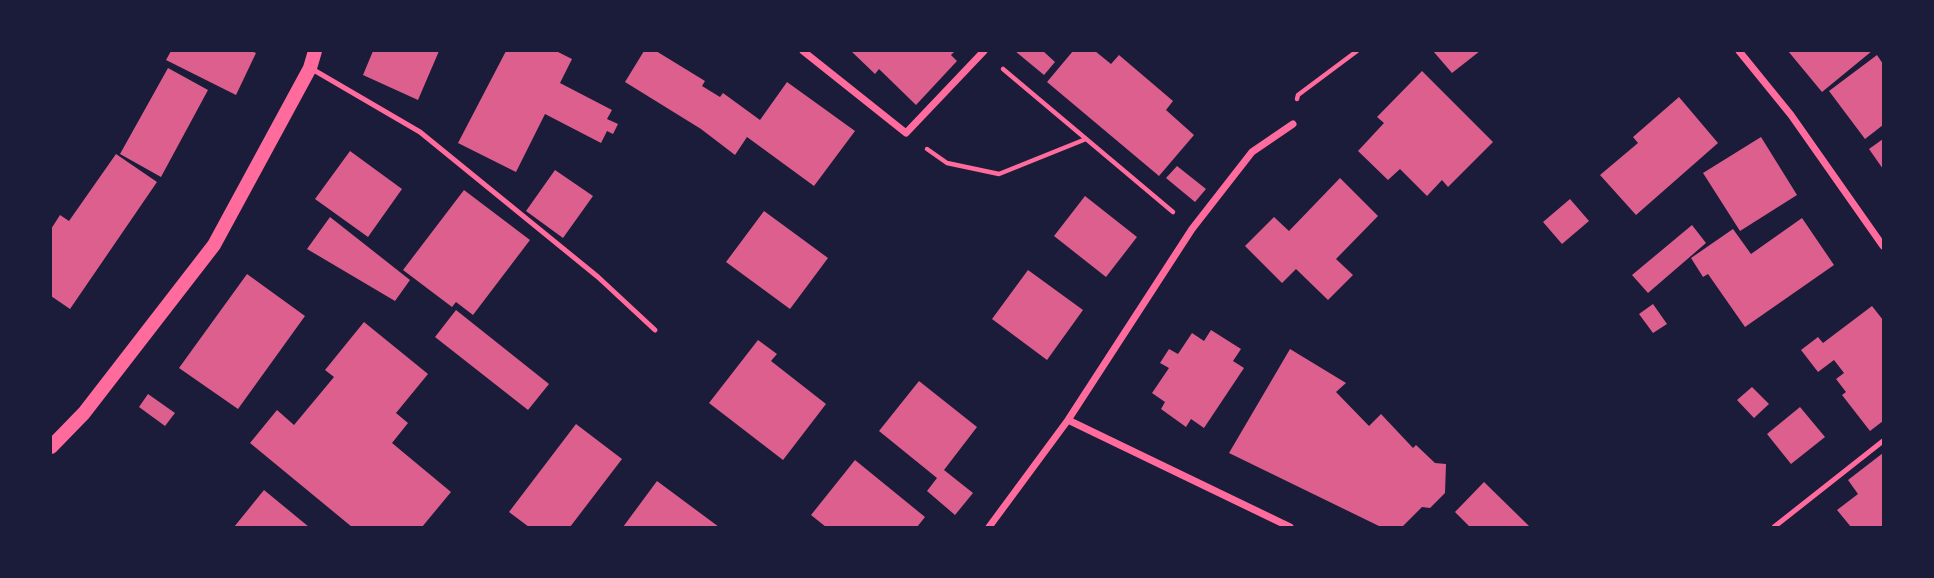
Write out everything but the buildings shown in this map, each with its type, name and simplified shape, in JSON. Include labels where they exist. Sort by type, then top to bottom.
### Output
[{"type":"main road","points":[[51,447],[83,412],[214,245],[310,68],[315,51]]},
{"type":"street","points":[[803,51],[905,133],[984,51]]},
{"type":"street","points":[[1739,51],[1791,115],[1883,246]]},
{"type":"street","points":[[989,527],[1068,421],[1192,229],[1252,152],[1293,124]]},
{"type":"street","points":[[1068,421],[1290,527]]},
{"type":"lane","points":[[310,68],[419,132],[598,277],[655,330]]},
{"type":"lane","points":[[1774,527],[1883,441]]},
{"type":"path","points":[[984,51],[1192,229]]},
{"type":"path","points":[[1293,124],[1298,95],[1357,51]]},
{"type":"path","points":[[905,133],[947,163],[999,174],[1086,139]]}]
